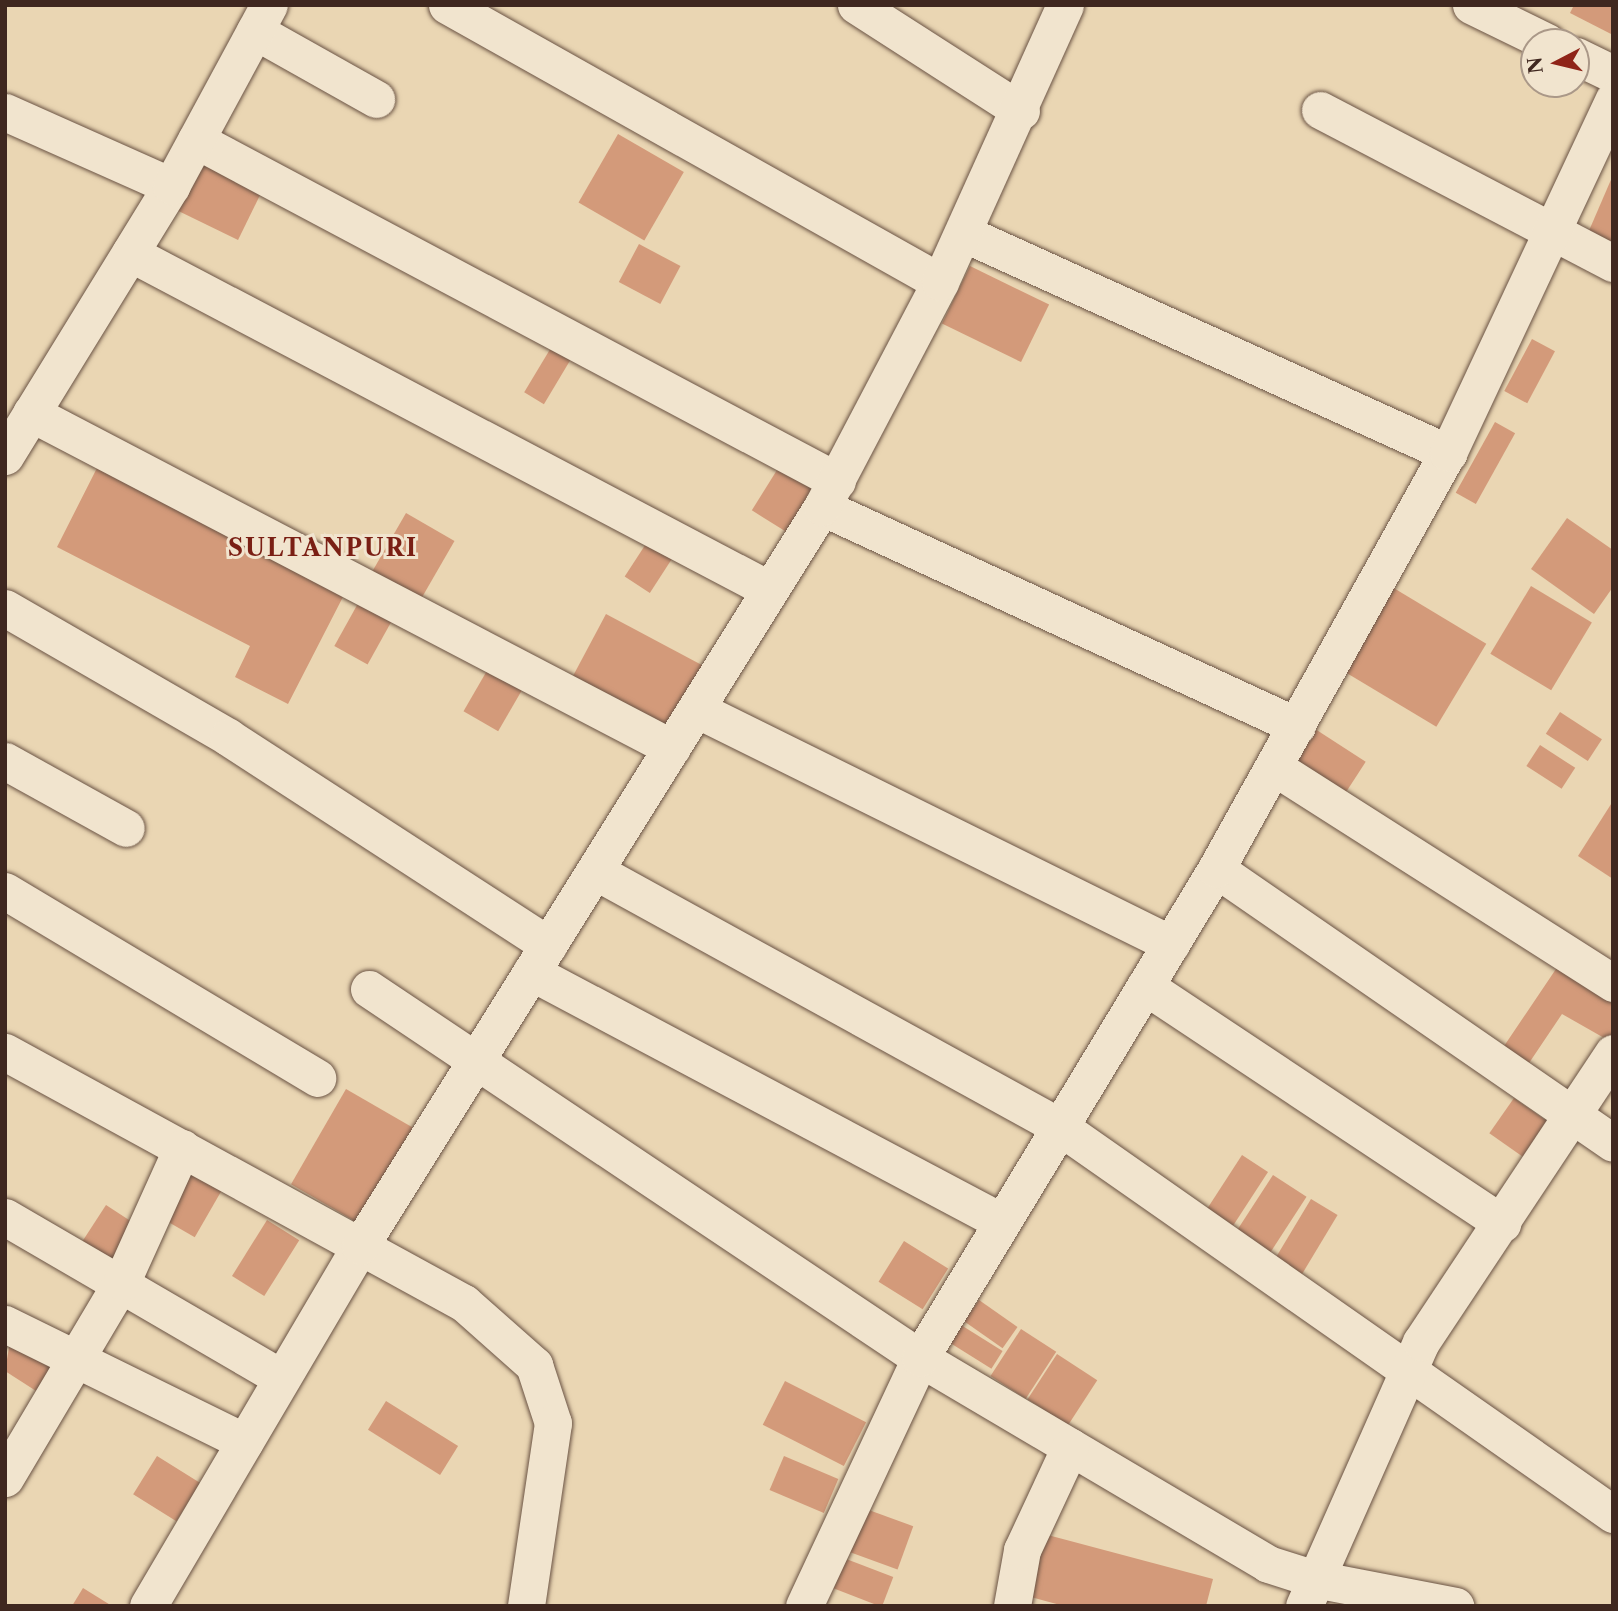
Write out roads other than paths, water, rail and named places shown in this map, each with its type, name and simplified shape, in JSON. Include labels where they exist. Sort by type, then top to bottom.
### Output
[{"type":"street","points":[[447,5],[940,282]]},
{"type":"street","points":[[856,5],[1021,111]]},
{"type":"street","points":[[148,1606],[359,1246],[830,494],[940,282],[1021,111],[1065,5]]},
{"type":"street","points":[[1471,5],[1520,29]]},
{"type":"street","points":[[5,456],[171,186],[262,18],[376,99]]},
{"type":"street","points":[[1590,63],[1613,74]]},
{"type":"street","points":[[804,1606],[920,1358],[1216,869],[1448,453],[1551,227],[1613,100]]},
{"type":"street","points":[[1320,110],[1551,227],[1613,263]]},
{"type":"street","points":[[5,112],[171,186]]},
{"type":"street","points":[[195,140],[830,494],[1297,726]]},
{"type":"street","points":[[963,233],[1448,453]]},
{"type":"street","points":[[130,253],[770,590]]},
{"type":"street","points":[[31,413],[672,748]]},
{"type":"street","points":[[5,608],[228,737],[540,958],[1002,1222]]},
{"type":"street","points":[[696,709],[1171,944]]},
{"type":"street","points":[[5,761],[126,828]]},
{"type":"street","points":[[1274,767],[1613,983]]},
{"type":"street","points":[[1216,869],[1613,1143]]},
{"type":"street","points":[[594,871],[1060,1127],[1409,1368],[1613,1514]]},
{"type":"street","points":[[5,891],[317,1078]]},
{"type":"street","points":[[1145,986],[1502,1223]]},
{"type":"street","points":[[369,989],[474,1064],[920,1358],[1268,1564],[1310,1593],[1455,1606]]},
{"type":"street","points":[[5,1052],[464,1303],[534,1365],[549,1395],[548,1481],[526,1606]]},
{"type":"street","points":[[1310,1593],[1409,1368],[1613,1054]]},
{"type":"street","points":[[5,1478],[122,1281],[182,1149]]},
{"type":"street","points":[[5,1217],[122,1281],[282,1378]]},
{"type":"street","points":[[5,1324],[244,1442]]},
{"type":"street","points":[[1013,1606],[1022,1550],[1070,1447]]},
{"type":"district","name":"SULTANPURI","points":[[323,548]]}]
